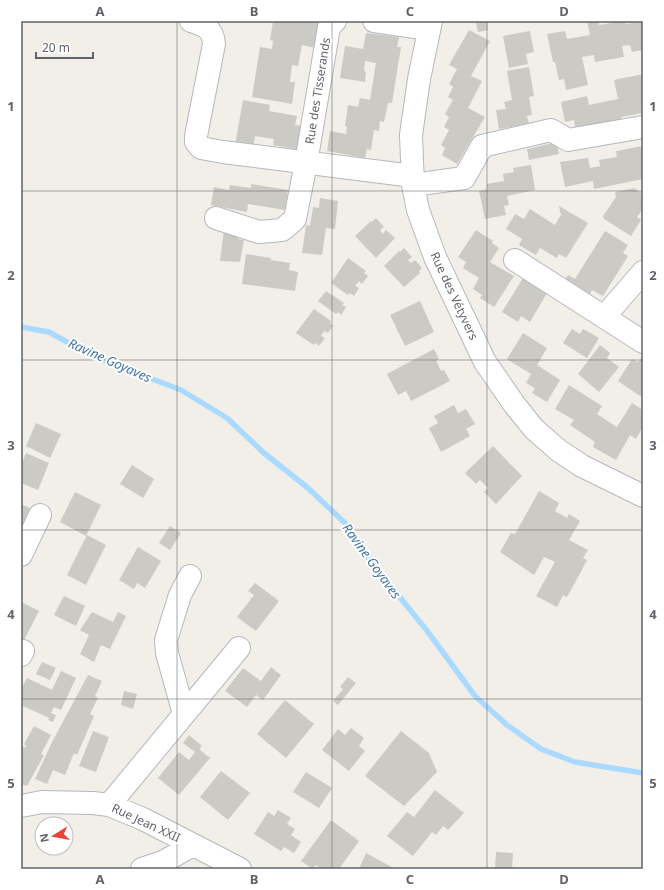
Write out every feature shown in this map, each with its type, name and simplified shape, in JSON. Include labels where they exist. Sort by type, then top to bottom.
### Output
[{"type":"street","points":[[191,21],[206,26],[214,38],[196,136],[196,142],[200,148],[306,163],[413,181],[464,178],[482,146],[551,130],[568,140],[643,127]]},
{"type":"street","name":"Rue des Tisserands","points":[[216,218],[259,232],[282,230],[295,219],[329,27],[335,21]]},
{"type":"street","points":[[374,21],[430,25]]},
{"type":"street","name":"Rue des Vétyvers","points":[[430,25],[419,79],[411,135],[413,181],[418,210],[435,257],[485,362],[514,404],[534,429],[558,450],[582,466],[643,496]]},
{"type":"street","points":[[514,260],[643,342]]},
{"type":"street","points":[[604,317],[643,272]]},
{"type":"street","points":[[21,555],[40,515]]},
{"type":"street","points":[[184,714],[167,653],[166,640],[180,595],[190,576]]},
{"type":"street","points":[[108,805],[239,648]]},
{"type":"street","name":"Rue Jean XXII","points":[[21,806],[42,802],[93,803],[108,805],[144,820],[240,869]]},
{"type":"street","points":[[142,869],[163,862],[193,845]]},
{"type":"building","points":[[273,21],[319,21],[315,48],[302,45],[298,66],[292,65],[290,82],[295,82],[292,104],[252,97],[260,47],[272,49],[273,41],[270,40]]},
{"type":"building","points":[[487,21],[488,30],[478,32],[476,22]]},
{"type":"building","points":[[587,21],[599,21],[599,25],[624,21],[626,24],[643,21],[643,50],[632,52],[630,45],[622,46],[624,57],[595,62],[594,55],[582,57],[588,85],[566,90],[564,79],[559,80],[555,62],[553,62],[547,34],[565,31],[567,39],[590,35]]},
{"type":"building","points":[[469,30],[490,41],[471,76],[482,81],[468,108],[485,117],[457,164],[442,155],[445,148],[441,145],[449,130],[444,127],[449,117],[445,114],[453,100],[448,97],[453,87],[449,84],[457,69],[449,65]]},
{"type":"building","points":[[530,31],[534,52],[526,54],[528,64],[509,68],[503,36]]},
{"type":"building","points":[[366,33],[399,37],[397,47],[401,47],[392,103],[388,103],[384,122],[380,121],[379,131],[374,130],[371,150],[367,149],[365,158],[327,151],[330,131],[346,134],[347,127],[345,126],[348,105],[358,107],[360,98],[370,100],[376,63],[365,61],[365,82],[340,78],[345,46],[363,49]]},
{"type":"building","points":[[529,67],[534,96],[529,97],[532,115],[527,116],[529,124],[499,129],[496,110],[506,109],[504,102],[512,100],[507,71]]},
{"type":"building","points":[[643,74],[642,113],[621,117],[622,122],[577,138],[574,120],[565,122],[561,102],[587,96],[589,105],[618,99],[614,80]]},
{"type":"building","points":[[243,100],[270,105],[269,111],[297,116],[295,125],[304,126],[300,150],[273,145],[274,139],[255,136],[253,148],[235,145]]},
{"type":"building","points":[[553,143],[557,145],[559,154],[529,160],[527,149]]},
{"type":"building","points":[[643,146],[643,179],[594,189],[593,181],[565,187],[560,162],[588,158],[590,168],[600,166],[599,160],[617,157],[616,151]]},
{"type":"building","points":[[531,165],[535,190],[507,196],[509,205],[504,206],[506,215],[485,219],[479,191],[487,189],[487,184],[504,181],[503,174],[514,172],[513,168]]},
{"type":"building","points":[[251,184],[288,190],[285,210],[248,204],[247,212],[211,205],[214,187],[229,190],[230,185],[251,188]]},
{"type":"building","points":[[634,188],[643,194],[643,209],[637,217],[641,220],[631,236],[604,219],[603,216],[616,197],[615,192]]},
{"type":"building","points":[[320,198],[338,201],[335,229],[326,228],[322,255],[302,253],[306,225],[310,226],[313,207],[319,208]]},
{"type":"building","points":[[559,206],[588,223],[566,258],[559,254],[557,258],[540,248],[536,255],[519,245],[522,239],[506,229],[515,214],[524,219],[530,209],[555,225],[561,215]]},
{"type":"building","points":[[376,218],[384,227],[380,230],[383,234],[386,230],[395,238],[376,258],[355,236]]},
{"type":"building","points":[[224,230],[238,233],[238,239],[244,240],[240,262],[220,261]]},
{"type":"building","points":[[476,230],[493,241],[492,243],[499,248],[490,262],[514,276],[494,307],[480,298],[482,295],[473,289],[479,278],[463,268],[466,262],[458,257]]},
{"type":"building","points":[[605,231],[628,245],[623,253],[628,256],[603,296],[592,290],[588,298],[563,283],[568,275],[575,279]]},
{"type":"building","points":[[404,248],[412,257],[408,260],[411,263],[415,260],[422,268],[419,271],[420,273],[404,287],[384,266]]},
{"type":"building","points":[[246,254],[290,263],[289,270],[298,272],[295,291],[242,284]]},
{"type":"building","points":[[348,258],[366,271],[364,273],[368,276],[362,284],[359,281],[355,286],[359,288],[354,296],[350,293],[348,295],[331,283]]},
{"type":"building","points":[[523,278],[547,293],[530,322],[521,316],[518,322],[502,312]]},
{"type":"building","points":[[326,291],[344,303],[342,305],[346,307],[341,315],[338,312],[336,314],[318,301]]},
{"type":"building","points":[[420,301],[434,332],[405,346],[390,315]]},
{"type":"building","points":[[314,309],[331,321],[330,323],[333,326],[328,333],[324,331],[321,336],[325,338],[319,346],[316,343],[314,345],[296,333]]},
{"type":"building","points":[[572,329],[580,334],[583,329],[599,338],[587,358],[563,343]]},
{"type":"building","points":[[523,333],[547,348],[537,365],[560,380],[547,402],[532,393],[535,388],[526,383],[531,374],[507,359]]},
{"type":"building","points":[[600,345],[610,353],[607,358],[619,367],[599,392],[578,374]]},
{"type":"building","points":[[434,349],[439,359],[436,360],[441,371],[444,370],[450,381],[411,401],[406,391],[398,395],[387,374]]},
{"type":"building","points":[[643,356],[643,398],[618,381],[632,359],[638,362]]},
{"type":"building","points":[[569,385],[602,406],[597,414],[617,427],[632,403],[643,410],[643,427],[636,439],[630,435],[616,460],[593,447],[595,442],[570,425],[574,420],[555,409]]},
{"type":"building","points":[[454,405],[458,413],[466,409],[475,424],[466,429],[470,436],[441,452],[429,428],[438,423],[434,416]]},
{"type":"building","points":[[36,423],[61,434],[50,458],[26,446]]},
{"type":"building","points":[[493,446],[522,476],[496,504],[484,492],[488,488],[480,480],[476,484],[465,473]]},
{"type":"building","points":[[26,453],[49,463],[38,490],[21,483],[21,465]]},
{"type":"building","points":[[132,465],[154,479],[143,498],[120,484]]},
{"type":"building","points":[[539,491],[559,503],[555,511],[567,518],[569,514],[580,521],[569,540],[588,550],[583,558],[587,560],[577,579],[567,597],[563,595],[557,607],[536,596],[555,562],[544,557],[534,575],[500,552],[511,533],[515,534]]},
{"type":"building","points":[[75,492],[101,505],[86,536],[60,522]]},
{"type":"building","points":[[21,504],[34,510],[26,526],[21,524]]},
{"type":"building","points":[[170,526],[181,533],[170,550],[159,543]]},
{"type":"building","points":[[87,535],[106,545],[86,585],[67,575]]},
{"type":"building","points":[[138,547],[161,561],[145,588],[137,583],[134,589],[119,580]]},
{"type":"building","points":[[255,583],[279,601],[256,631],[237,617],[254,595],[248,591]]},
{"type":"building","points":[[64,596],[85,606],[76,626],[54,615]]},
{"type":"building","points":[[21,602],[39,611],[22,644],[21,643]]},
{"type":"building","points":[[92,612],[113,622],[118,612],[126,616],[110,649],[101,645],[94,662],[80,654],[89,635],[80,630]]},
{"type":"building","points":[[42,662],[56,668],[50,680],[36,674]]},
{"type":"building","points":[[271,667],[281,675],[263,700],[256,695],[247,707],[225,691],[243,668],[261,681]]},
{"type":"building","points":[[61,671],[76,678],[61,710],[54,707],[51,713],[56,715],[53,722],[48,720],[49,718],[21,705],[21,689],[27,678],[52,690]]},
{"type":"building","points":[[88,675],[102,681],[95,696],[98,698],[90,714],[94,716],[77,755],[74,753],[65,775],[53,770],[47,784],[35,779],[52,742]]},
{"type":"building","points":[[348,677],[356,683],[338,705],[333,701],[343,689],[340,687]]},
{"type":"building","points":[[124,691],[137,694],[133,709],[121,705]]},
{"type":"building","points":[[285,700],[314,724],[286,758],[257,734]]},
{"type":"building","points":[[34,726],[51,735],[41,754],[44,755],[27,786],[21,784],[21,746],[25,748],[26,746],[24,744]]},
{"type":"building","points":[[351,728],[364,738],[359,746],[365,751],[349,771],[322,750],[338,729],[345,735]]},
{"type":"building","points":[[93,731],[109,737],[96,772],[79,766]]},
{"type":"building","points":[[401,731],[429,753],[437,772],[404,806],[365,776]]},
{"type":"building","points":[[189,735],[202,746],[199,749],[210,758],[179,795],[158,778],[179,752],[189,760],[195,752],[183,743]]},
{"type":"building","points":[[221,771],[250,793],[228,820],[200,797]]},
{"type":"building","points":[[306,772],[332,788],[319,808],[293,792]]},
{"type":"building","points":[[435,790],[464,813],[448,830],[443,826],[436,835],[432,832],[413,856],[387,836],[407,812],[414,817]]},
{"type":"building","points":[[278,810],[291,818],[287,824],[295,829],[291,835],[301,842],[294,853],[284,847],[281,851],[254,834],[268,812],[274,816]]},
{"type":"building","points":[[331,820],[359,841],[339,869],[321,869],[316,865],[313,869],[301,861]]},
{"type":"building","points":[[496,852],[513,853],[512,869],[495,869]]},
{"type":"building","points":[[366,853],[395,869],[359,869]]},
{"type":"waterway","name":"Ravine Goyaves","points":[[21,327],[49,332],[92,356],[181,390],[227,418],[264,453],[308,488],[345,523],[360,548],[428,632],[475,696],[507,725],[541,749],[575,762],[643,773]]}]
